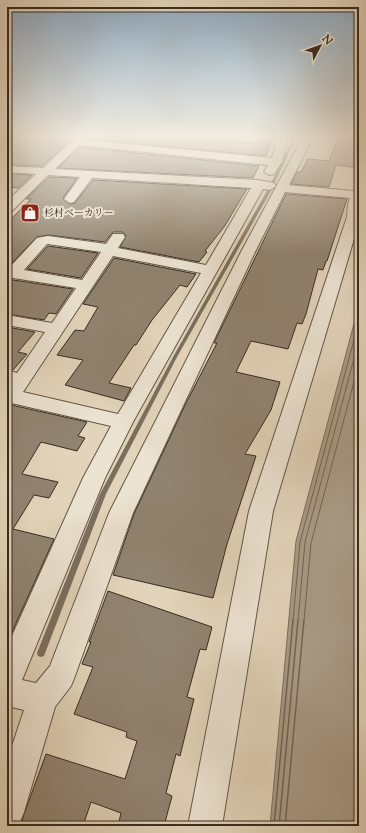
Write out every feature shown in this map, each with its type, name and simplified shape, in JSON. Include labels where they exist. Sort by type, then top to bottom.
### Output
[{"type":"street","points":[[7,208],[40,176]]},
{"type":"street","points":[[70,199],[87,176]]},
{"type":"street","points":[[103,176],[262,185],[358,193],[354,204],[354,217],[260,511],[205,826]]},
{"type":"street","points":[[7,680],[94,478],[123,422],[170,344],[210,270],[256,191],[268,176]]},
{"type":"street","points":[[7,812],[42,699],[61,676],[121,513],[169,412],[196,350],[287,176]]},
{"type":"street","points":[[10,272],[42,241],[48,240],[113,246],[210,270]]},
{"type":"street","points":[[113,246],[56,330],[15,378],[9,398],[123,422]]},
{"type":"street","points":[[10,272],[86,285]]},
{"type":"street","points":[[7,320],[56,330]]},
{"type":"street","points":[[170,344],[196,350]]},
{"type":"street","points":[[7,691],[42,699]]},
{"type":"water","points":[[359,305],[359,826],[270,826],[296,541]]},
{"type":"building","points":[[7,176],[31,176],[18,188],[7,187]]},
{"type":"building","points":[[212,176],[254,176],[253,178]]},
{"type":"building","points":[[295,176],[333,176],[329,187],[291,184]]},
{"type":"building","points":[[49,177],[77,178],[63,198],[70,204],[75,203],[93,180],[247,189],[224,227],[205,251],[207,252],[199,262],[120,247],[126,236],[123,232],[113,232],[105,242],[48,235],[37,237],[9,266],[7,266],[7,223],[31,199],[26,199]]},
{"type":"building","points":[[286,194],[347,199],[327,261],[323,270],[318,269],[306,314],[302,324],[297,323],[288,349],[251,341],[236,372],[280,382],[271,410],[245,454],[256,456],[227,544],[213,598],[113,575],[134,514],[186,403],[217,343],[214,343]]},
{"type":"building","points":[[48,246],[98,253],[81,278],[27,269]]},
{"type":"building","points":[[114,258],[196,274],[187,287],[180,285],[152,320],[109,383],[131,388],[124,401],[65,385],[83,360],[57,355],[75,330],[84,331],[98,307],[83,304]]},
{"type":"building","points":[[7,279],[73,289],[56,314],[49,313],[44,320],[7,314]]},
{"type":"building","points":[[7,327],[35,332],[18,352],[27,354],[13,370],[7,369]]},
{"type":"building","points":[[7,404],[87,422],[78,436],[85,438],[77,451],[41,442],[22,474],[58,482],[49,498],[34,495],[13,529],[54,539],[7,643]]},
{"type":"building","points":[[108,591],[212,627],[206,650],[200,649],[187,697],[194,699],[180,756],[176,754],[166,793],[172,796],[164,826],[118,826],[121,813],[91,802],[83,826],[22,826],[23,817],[46,754],[125,779],[137,741],[126,737],[127,732],[74,714],[93,667],[82,664]]},
{"type":"waterway","points":[[41,653],[103,494],[175,357],[276,176]]},
{"type":"waterway","points":[[225,186],[258,189]]},
{"type":"place","name":"杉村ベーカリー","points":[[30,213]]}]
